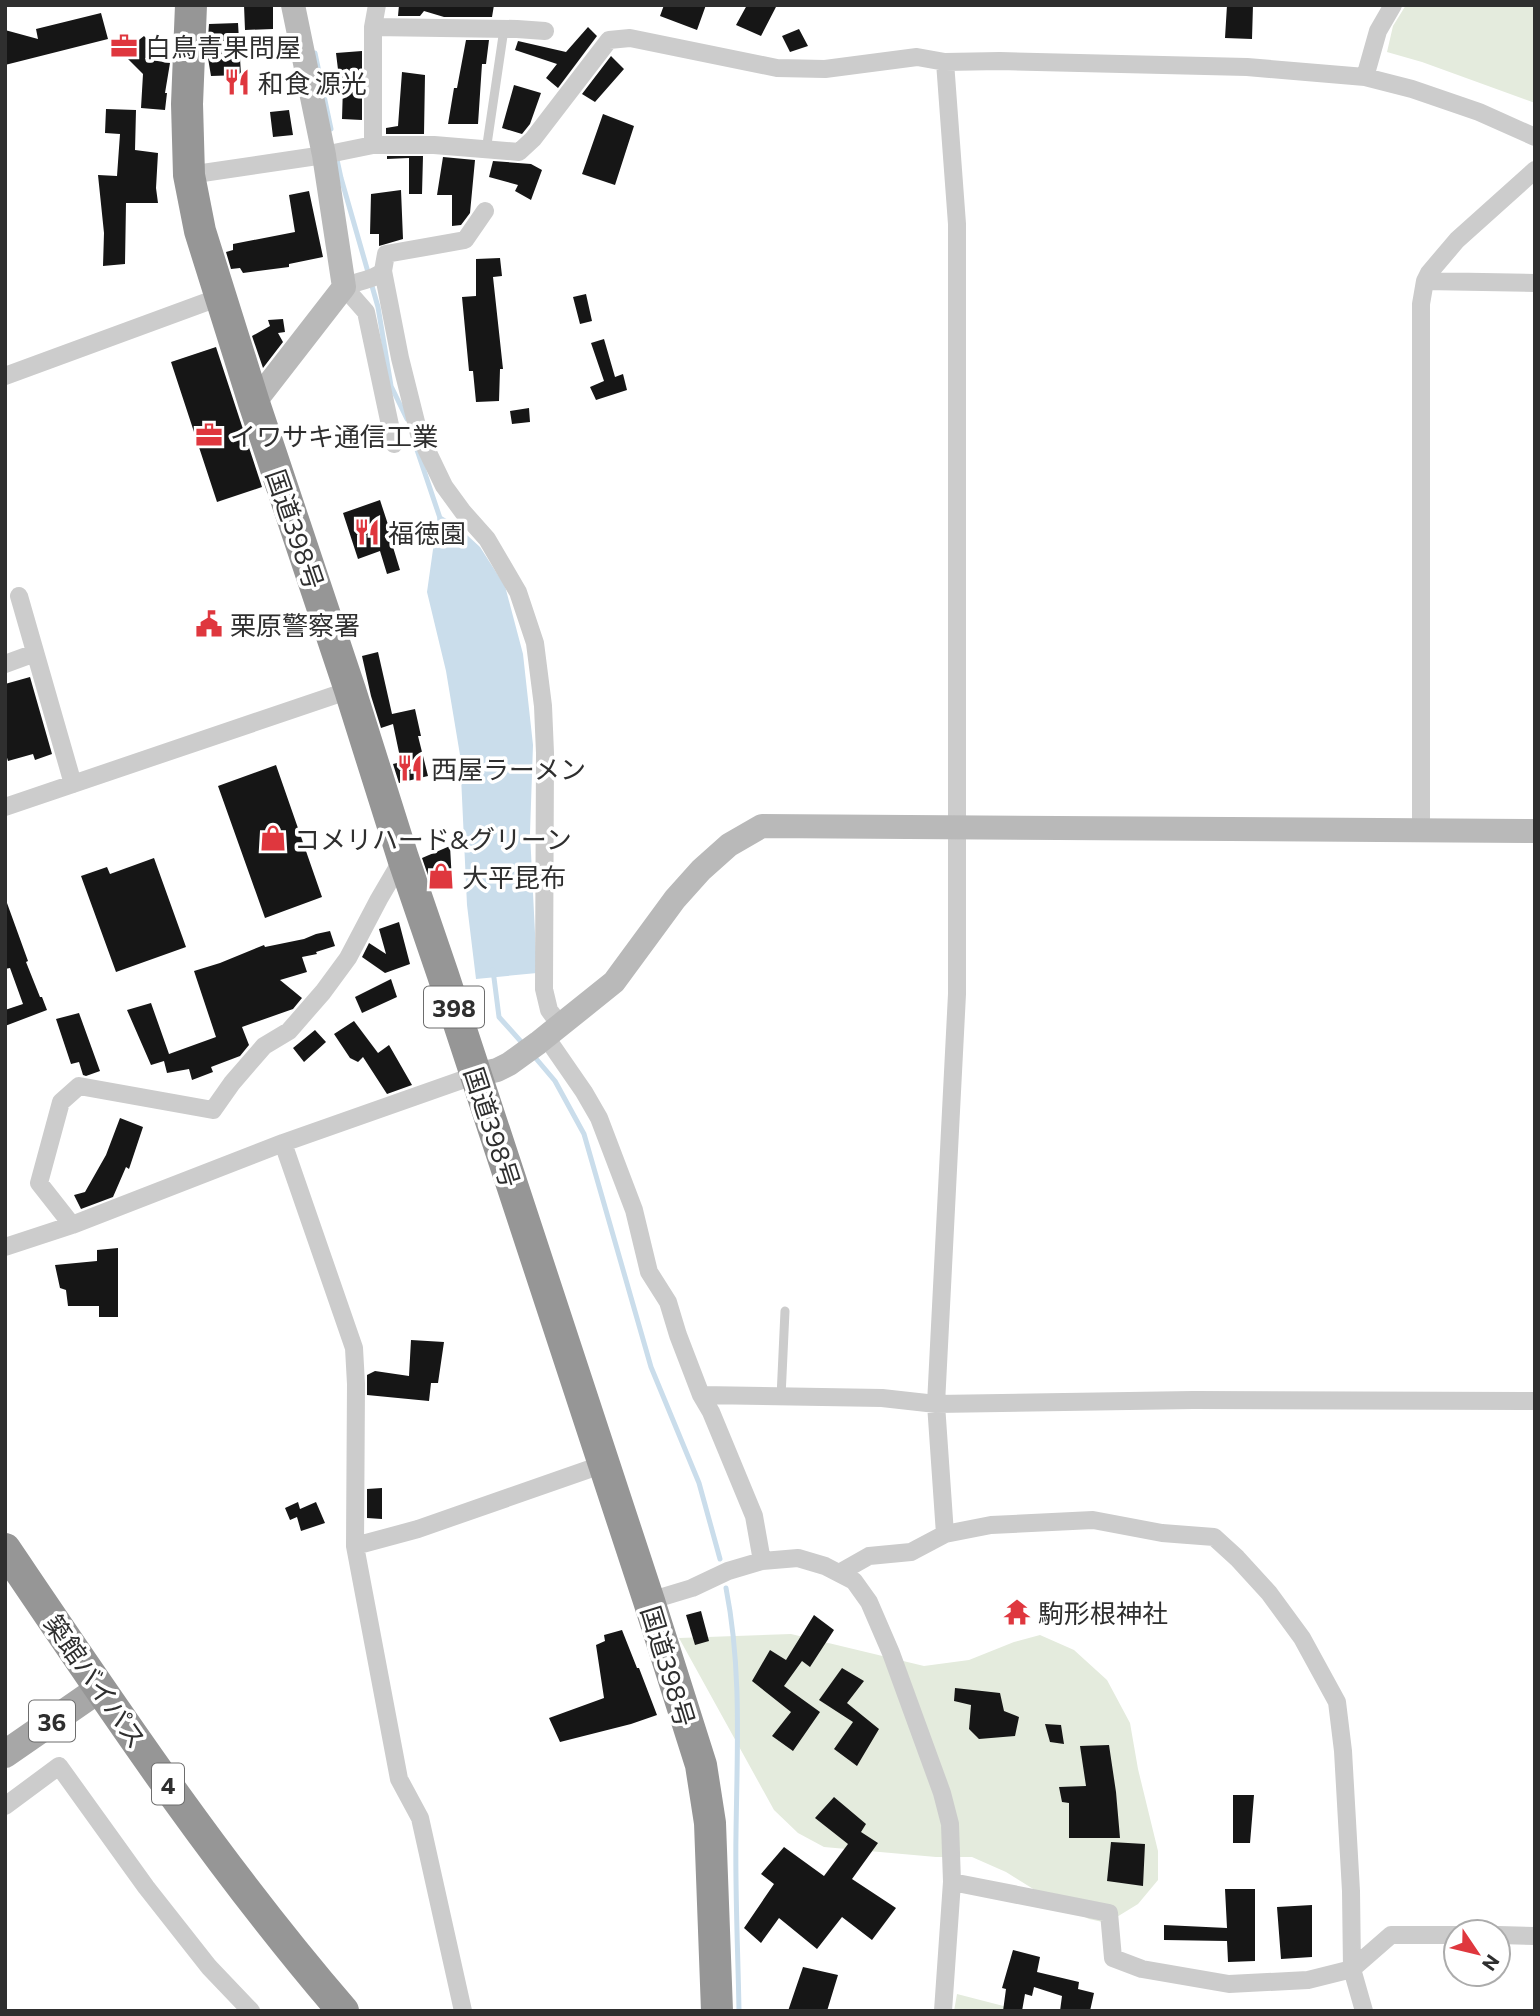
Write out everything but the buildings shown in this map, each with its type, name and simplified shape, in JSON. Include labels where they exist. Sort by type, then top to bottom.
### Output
[{"type":"highway","name":"国道398号","points":[[191,5],[187,104],[189,175],[200,231],[701,1765],[710,1823],[716,2011]]},
{"type":"highway","name":"築館バイパス","points":[[5,1549],[99,1689],[241,1886],[343,2011]]},
{"type":"main road","name":"36","points":[[5,1754],[99,1689]]},
{"type":"street","points":[[293,5],[351,284],[366,312],[394,444]]},
{"type":"street","points":[[373,145],[373,27],[377,5]]},
{"type":"street","points":[[1365,76],[1378,31],[1393,5]]},
{"type":"street","points":[[373,27],[545,31]]},
{"type":"street","points":[[189,175],[373,145],[434,145],[519,152],[533,139],[608,40],[630,38],[777,68],[825,69],[917,57],[944,62],[1247,67],[1365,76],[1479,112],[1535,137]]},
{"type":"street","points":[[944,62],[957,224],[957,994],[936,1404],[945,1534]]},
{"type":"street","points":[[1421,830],[1421,304],[1429,273],[1457,240],[1535,170]]},
{"type":"street","points":[[485,211],[465,240],[386,254],[381,274],[419,434],[444,486],[488,539],[518,592],[535,643],[543,706],[545,753],[544,989],[549,1010],[548,1035],[599,1118],[634,1210],[649,1272],[668,1302],[701,1395],[716,1423],[754,1516],[762,1561]]},
{"type":"street","points":[[254,403],[351,284],[381,274]]},
{"type":"street","points":[[1425,281],[1535,283]]},
{"type":"street","points":[[5,376],[220,297]]},
{"type":"street","points":[[19,596],[73,784]]},
{"type":"street","points":[[5,663],[35,653]]},
{"type":"street","points":[[5,807],[350,690]]},
{"type":"street","points":[[5,1248],[72,1225],[283,1143],[509,1064],[614,982],[675,899],[701,870],[729,845],[762,826],[1535,831]]},
{"type":"street","points":[[72,1225],[39,1183],[61,1102],[79,1086],[213,1110],[264,1046],[289,1031],[323,992],[348,958],[403,858]]},
{"type":"street","points":[[283,1143],[354,1348],[355,1546],[399,1779],[420,1818],[463,2011]]},
{"type":"street","points":[[701,1395],[882,1398],[936,1404],[1193,1400],[1535,1401]]},
{"type":"street","points":[[355,1546],[418,1529],[604,1464]]},
{"type":"street","points":[[839,1573],[869,1556],[911,1552],[945,1534],[991,1525],[1093,1520],[1162,1533],[1214,1537],[1269,1593],[1302,1638],[1336,1702],[1351,1891],[1352,1969],[1364,2011]]},
{"type":"street","points":[[649,1601],[762,1561],[797,1558],[825,1566],[854,1581],[869,1602],[915,1716],[950,1824],[952,1882],[943,2011]]},
{"type":"street","points":[[5,1806],[59,1766],[146,1887],[209,1967],[251,2011]]},
{"type":"street","points":[[952,1882],[1109,1913],[1112,1958],[1142,1969],[1228,1984],[1308,1980],[1352,1969],[1391,1935],[1442,1935]]},
{"type":"street","points":[[1512,1936],[1535,1936]]},
{"type":"lane","points":[[486,151],[504,29]]},
{"type":"lane","points":[[781,1397],[785,1311]]},
{"type":"shaded area","points":[[1406,5],[1535,5],[1535,103],[1387,52],[1393,26]]},
{"type":"shaded area","points":[[791,1634],[924,1666],[969,1660],[1040,1635],[1074,1650],[1107,1680],[1130,1723],[1158,1851],[1158,1880],[1138,1904],[1107,1923],[1089,1919],[1059,1905],[1006,1872],[972,1857],[936,1857],[824,1847],[798,1833],[774,1810],[679,1638]]},
{"type":"shaded area","points":[[957,1994],[1023,2011],[954,2011]]},
{"type":"water","points":[[438,514],[455,524],[480,547],[505,586],[523,654],[533,745],[530,833],[537,973],[476,979],[467,905],[460,755],[446,671],[427,592]]},
{"type":"waterway","points":[[315,53],[331,129]]},
{"type":"waterway","points":[[336,155],[378,307],[391,386],[407,419]]},
{"type":"waterway","points":[[414,441],[440,518]]},
{"type":"waterway","points":[[493,970],[499,1017],[524,1045]]},
{"type":"waterway","points":[[533,1055],[555,1081],[584,1134],[651,1367],[699,1483],[720,1559]]},
{"type":"waterway","points":[[726,1588],[736,1680],[739,2011]]},
{"type":"place","name":"白鳥青果問屋","points":[[124,46]]},
{"type":"place","name":"和食 源光","points":[[237,82]]},
{"type":"place","name":"イワサキ通信工業","points":[[209,435]]},
{"type":"place","name":"福徳園","points":[[367,532]]},
{"type":"place","name":"栗原警察署","points":[[209,624]]},
{"type":"place","name":"西屋ラーメン","points":[[410,768]]},
{"type":"place","name":"コメリハード&グリーン","points":[[273,838]]},
{"type":"place","name":"大平昆布","points":[[441,876]]},
{"type":"place","name":"駒形根神社","points":[[1017,1612]]}]
